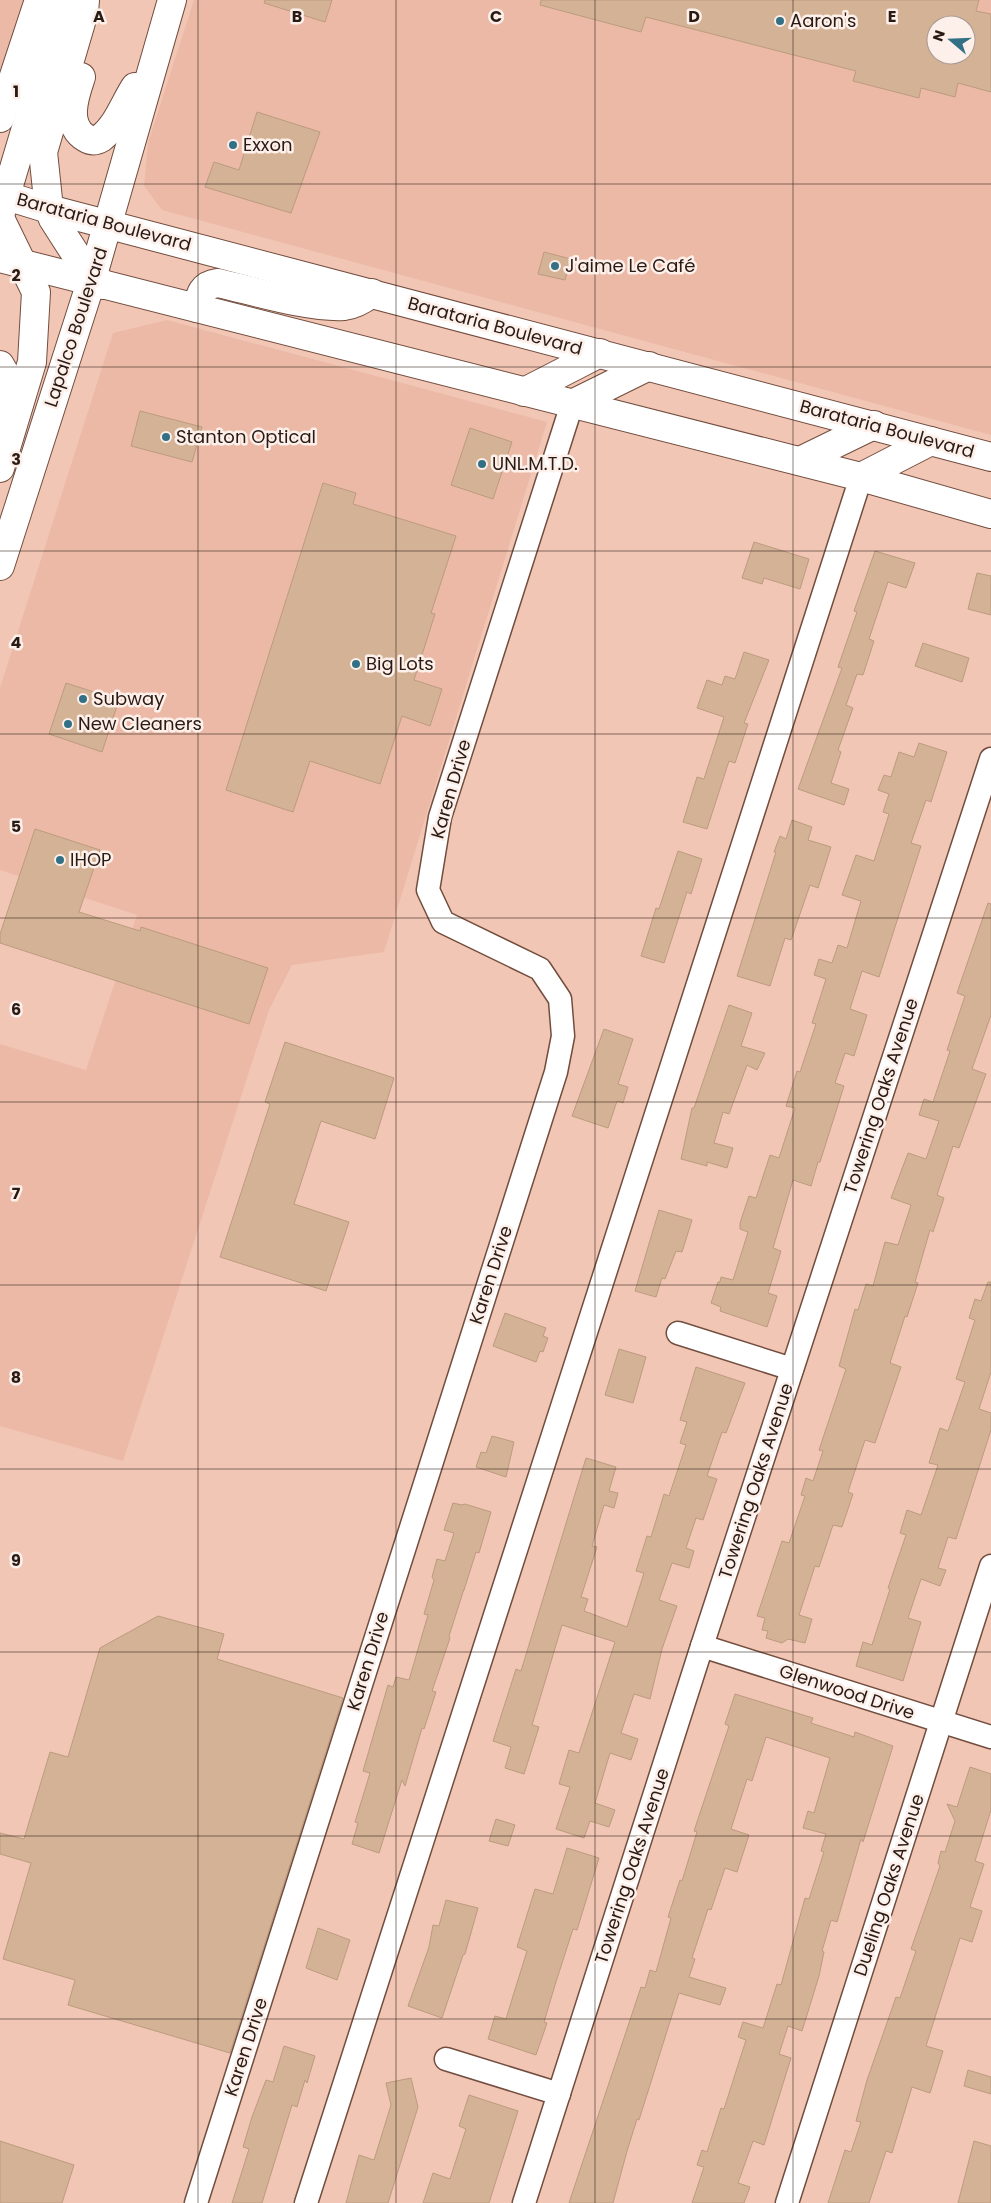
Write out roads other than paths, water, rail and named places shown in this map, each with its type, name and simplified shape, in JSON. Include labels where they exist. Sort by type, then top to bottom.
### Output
[{"type":"main road","points":[[0,118],[39,0]]},
{"type":"main road","points":[[78,4],[88,35],[87,54],[74,100],[73,117],[84,137],[97,140],[113,126],[155,55],[154,0]]},
{"type":"main road","name":"Lapalco Boulevard","points":[[0,566],[96,281],[109,224],[172,0]]},
{"type":"main road","points":[[0,468],[32,362],[36,292],[11,261],[2,205],[78,4]]},
{"type":"main road","points":[[78,4],[43,152],[49,208],[53,219],[80,261],[96,281]]},
{"type":"main road","name":"Barataria Boulevard","points":[[2,205],[49,208],[991,457]]},
{"type":"main road","points":[[11,261],[800,461],[991,514]]},
{"type":"main road","points":[[197,308],[201,291],[209,284],[218,283],[318,304],[345,306],[362,300],[372,293]]},
{"type":"main road","points":[[524,392],[600,353]]},
{"type":"main road","points":[[0,365],[7,377],[11,434]]},
{"type":"main road","points":[[572,404],[649,366]]},
{"type":"main road","points":[[800,461],[874,426]]},
{"type":"main road","points":[[861,477],[931,441]]},
{"type":"street","name":"Karen Drive","points":[[196,2203],[556,1072],[563,1036],[560,999],[540,969],[443,922],[428,890],[440,817],[572,404]]},
{"type":"street","points":[[306,2203],[861,477]]},
{"type":"street","name":"Towering Oaks Avenue","points":[[524,2203],[702,1646],[991,760]]},
{"type":"street","points":[[678,1333],[792,1369]]},
{"type":"street","name":"Dueling Oaks Avenue","points":[[787,2203],[991,1566]]},
{"type":"street","name":"Glenwood Drive","points":[[702,1646],[991,1737]]},
{"type":"street","points":[[446,2059],[559,2094]]},
{"type":"place","name":"Aaron's","points":[[780,21]]},
{"type":"place","name":"Exxon","points":[[233,145]]},
{"type":"place","name":"J'aime Le Café","points":[[555,266]]},
{"type":"place","name":"Stanton Optical","points":[[166,437]]},
{"type":"place","name":"UNL.M.T.D.","points":[[482,464]]},
{"type":"place","name":"Big Lots","points":[[356,664]]},
{"type":"place","name":"Subway","points":[[83,699]]},
{"type":"place","name":"New Cleaners","points":[[68,724]]},
{"type":"place","name":"IHOP","points":[[60,860]]}]
